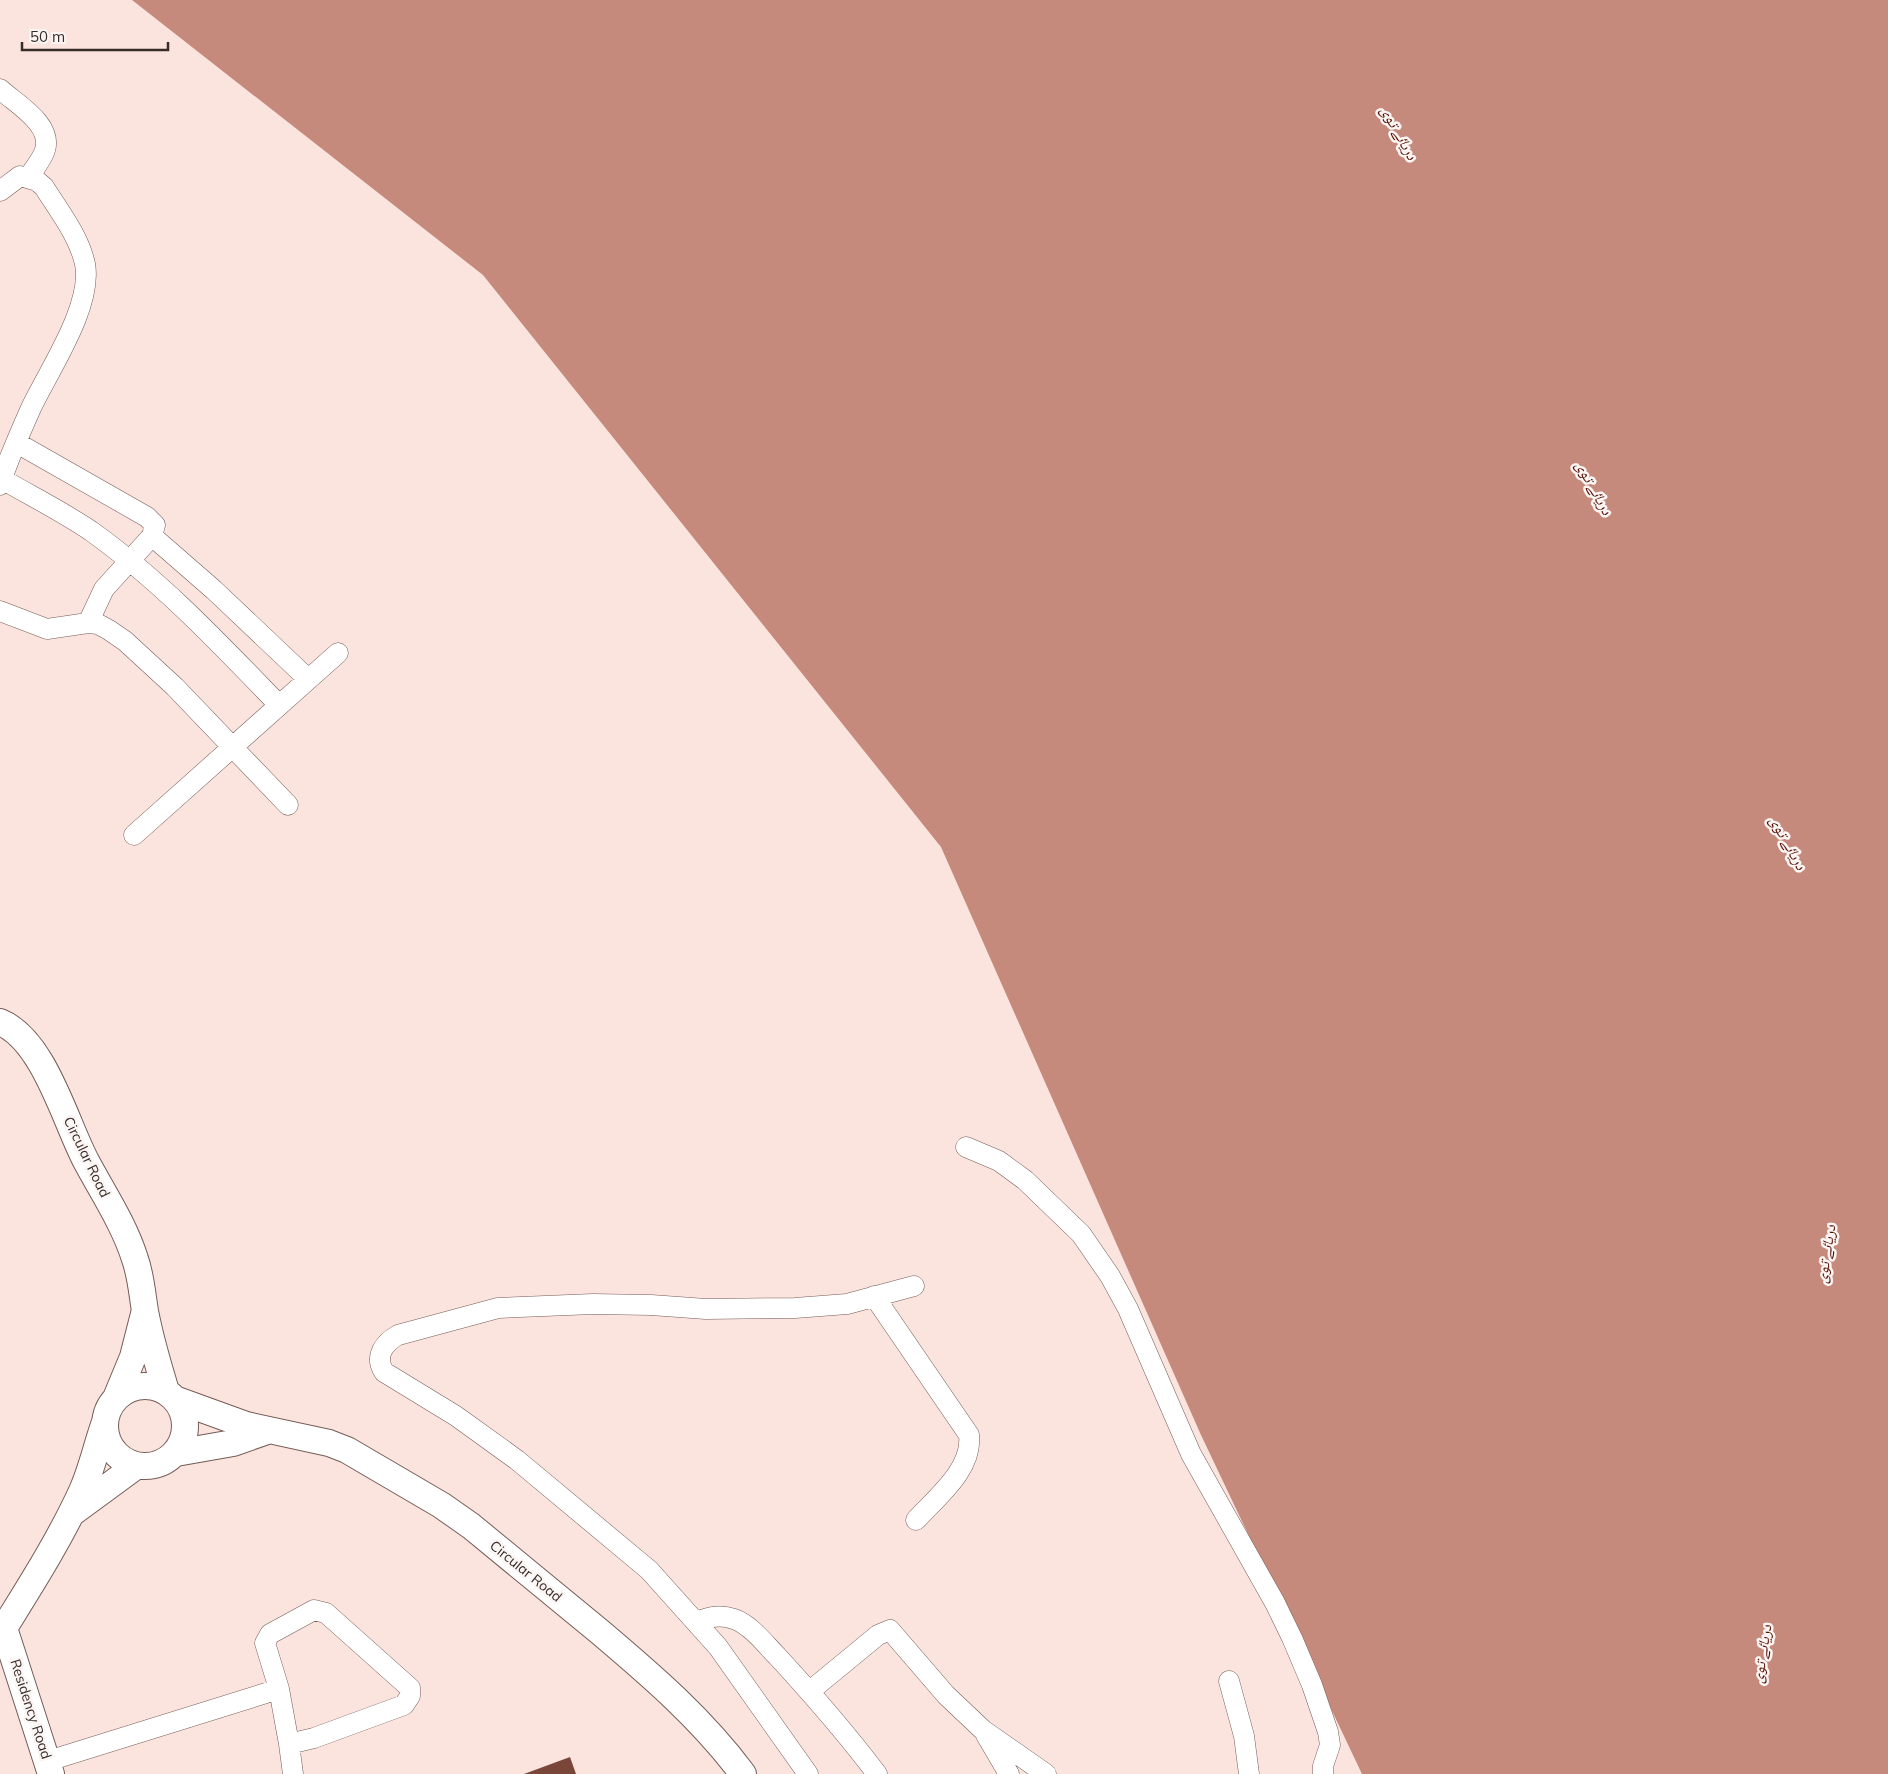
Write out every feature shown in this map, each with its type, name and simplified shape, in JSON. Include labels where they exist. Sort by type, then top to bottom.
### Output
[{"type":"main road","name":"Circular Road","points":[[0,1022],[8,1025],[27,1044],[54,1087],[85,1159],[127,1237],[142,1282],[145,1309],[154,1353],[171,1396],[267,1431],[310,1439],[347,1450],[425,1495],[471,1526],[674,1696],[722,1746],[743,1774]]},
{"type":"main road","points":[[116,1398],[128,1390],[139,1386],[153,1386],[171,1396],[182,1410],[186,1428],[183,1442],[176,1453],[165,1462],[150,1467],[136,1466],[123,1460],[112,1450],[106,1437],[105,1422],[109,1408],[116,1398],[133,1357],[145,1309]]},
{"type":"main road","name":"Residency Road","points":[[50,1768],[3,1632],[46,1561],[83,1489],[105,1422]]},
{"type":"main road","points":[[176,1453],[233,1443],[267,1431]]},
{"type":"main road","points":[[71,1513],[136,1466]]},
{"type":"street","points":[[0,89],[40,125],[46,134],[45,149],[29,177]]},
{"type":"street","points":[[0,191],[20,176],[29,177],[44,187],[78,242],[85,266],[85,280],[78,316],[31,409],[1,482],[90,530],[130,560],[200,624],[279,705]]},
{"type":"street","points":[[17,444],[147,517],[154,525],[152,536],[104,589],[88,623]]},
{"type":"street","points":[[152,536],[214,590],[308,679]]},
{"type":"street","points":[[0,611],[47,628],[88,623],[98,624],[125,641],[175,687],[288,805]]},
{"type":"street","points":[[134,835],[338,653]]},
{"type":"street","points":[[966,1147],[999,1161],[1025,1180],[1081,1234],[1110,1276],[1128,1308],[1191,1454],[1271,1595],[1292,1638],[1312,1685],[1328,1732],[1330,1744],[1323,1766],[1323,1774]]},
{"type":"street","points":[[808,1774],[718,1647],[649,1570],[524,1466],[456,1416],[384,1372],[380,1366],[382,1350],[389,1340],[398,1335],[498,1308],[593,1304],[651,1305],[706,1309],[795,1308],[847,1304],[914,1286]]},
{"type":"street","points":[[874,1296],[969,1435],[970,1444],[965,1462],[916,1520]]},
{"type":"street","points":[[289,1744],[314,1738],[404,1706],[410,1696],[410,1688],[326,1613],[314,1610],[270,1634],[265,1644],[278,1689],[293,1774]]},
{"type":"street","points":[[697,1622],[715,1616],[735,1619],[758,1637],[810,1691],[877,1774]]},
{"type":"street","points":[[810,1691],[878,1635],[890,1630],[946,1696],[983,1730],[1046,1774]]},
{"type":"street","points":[[1229,1681],[1244,1736],[1249,1774]]},
{"type":"street","points":[[50,1768],[278,1689]]},
{"type":"street","points":[[983,1730],[1009,1774]]},
{"type":"water","name":"دریائے توی","points":[[132,0],[1888,0],[1888,1774],[1362,1774],[1201,1435],[941,847],[483,275]]},
{"type":"building","points":[[570,1757],[576,1774],[524,1774]]}]
